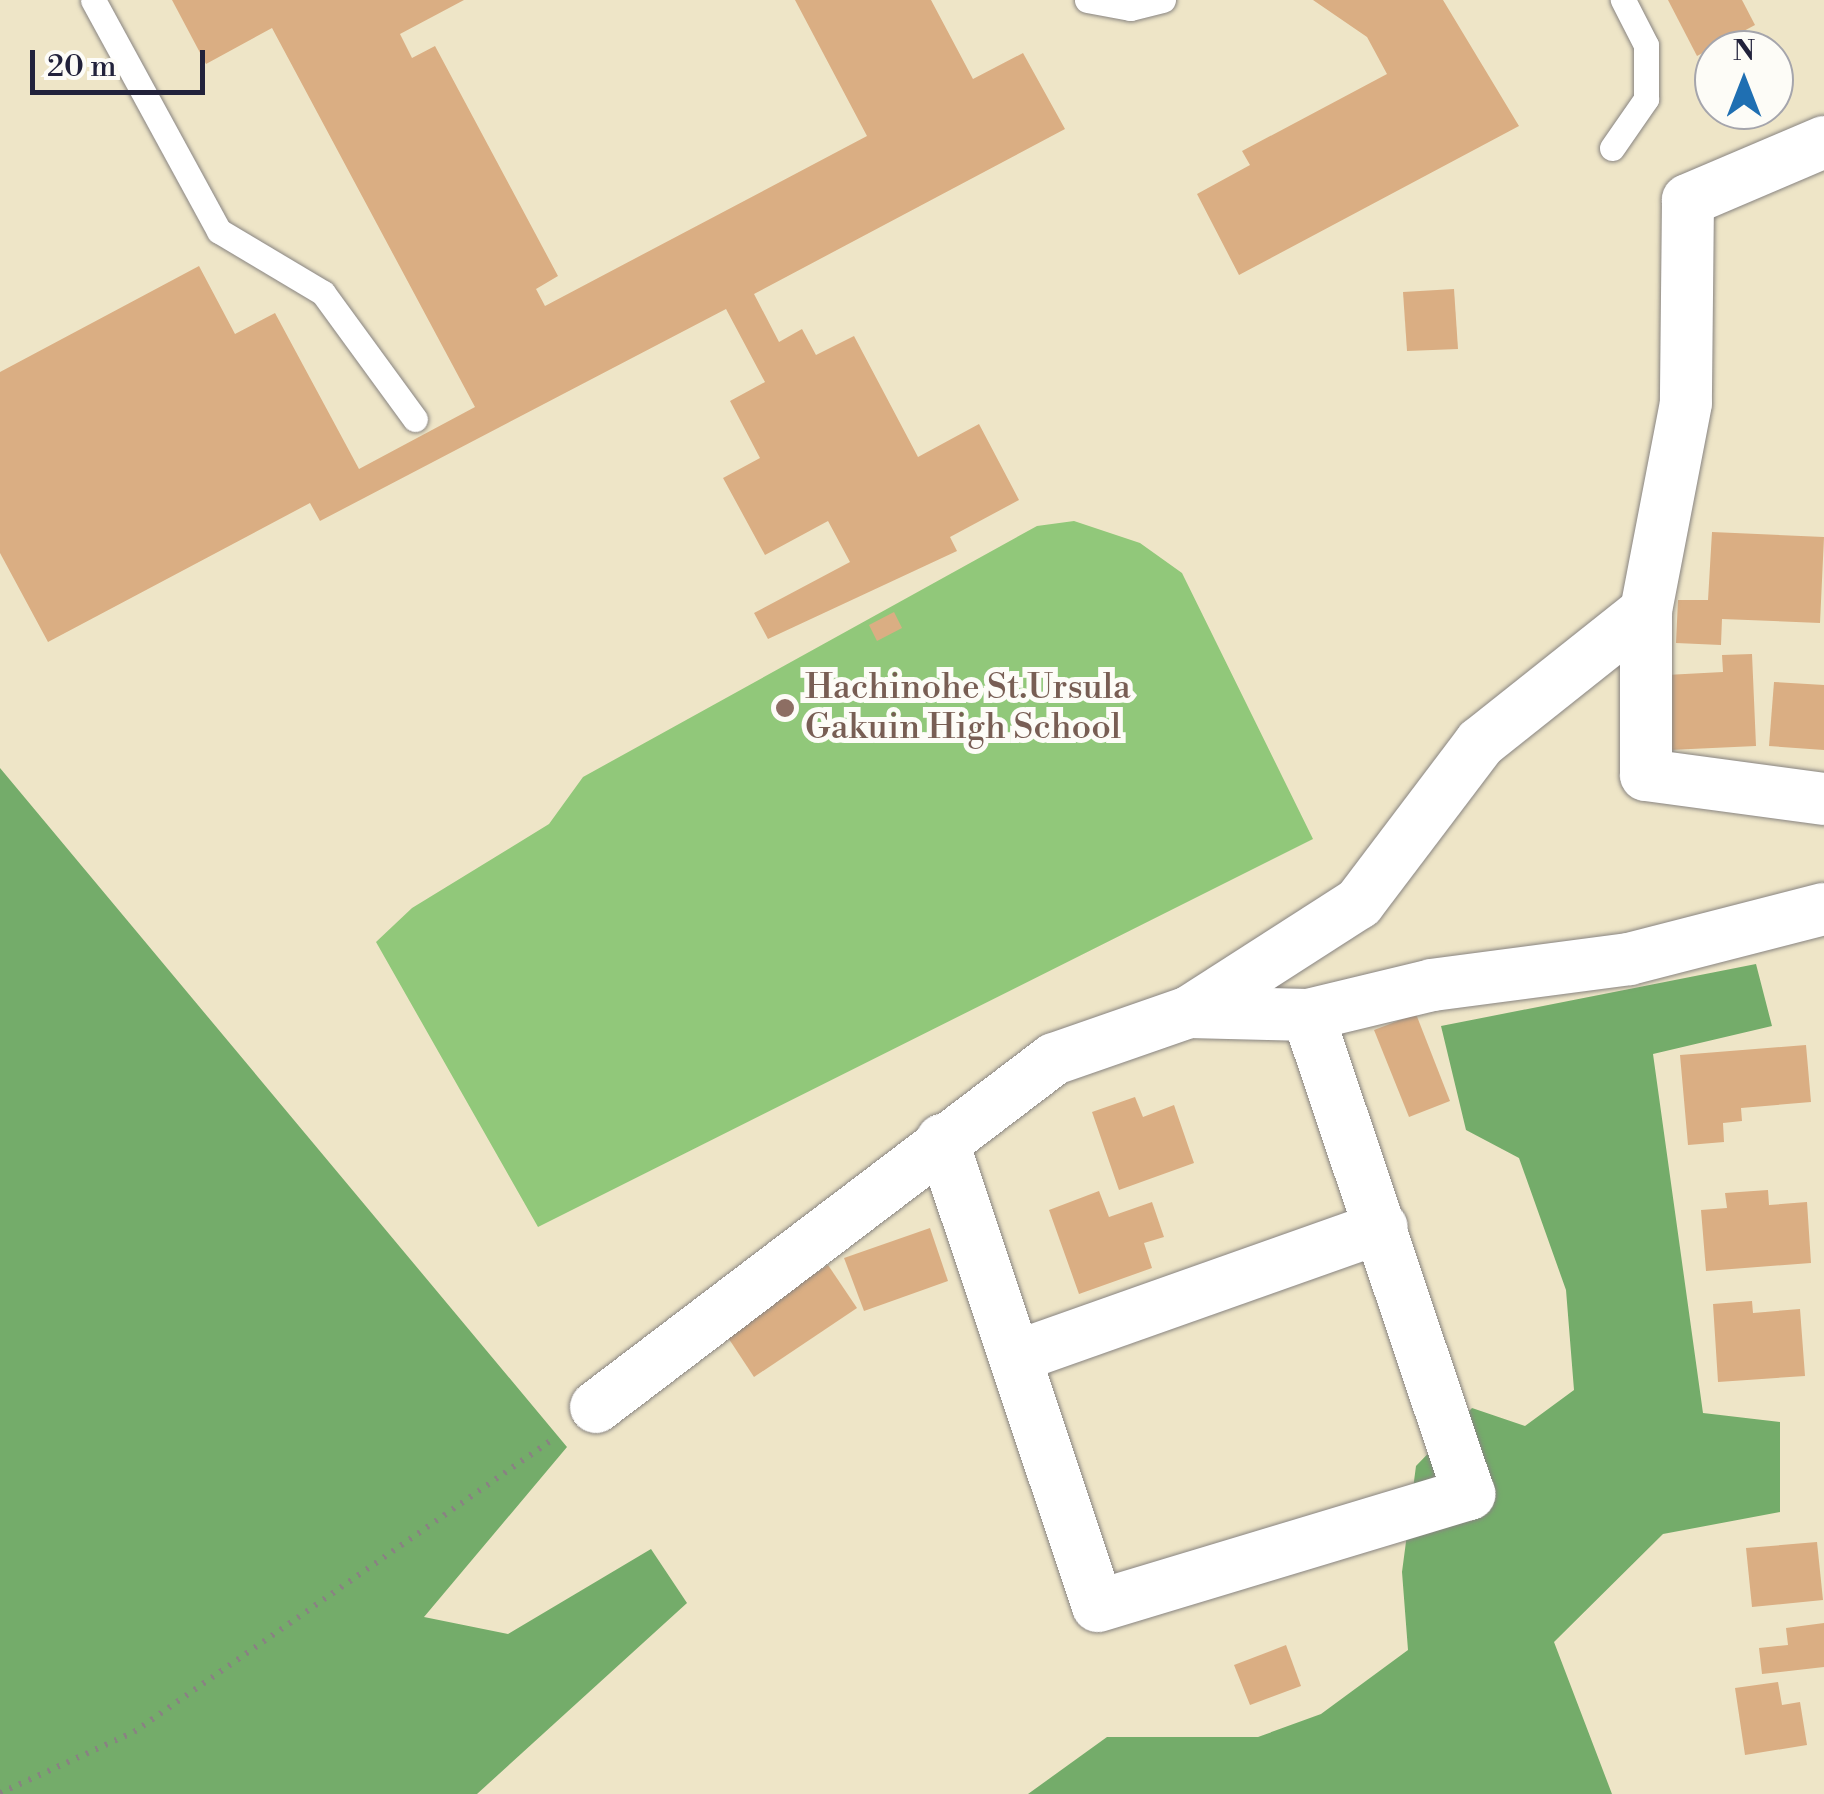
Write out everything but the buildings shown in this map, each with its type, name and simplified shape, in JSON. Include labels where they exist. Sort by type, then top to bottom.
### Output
[{"type":"street","points":[[1824,142],[1688,200],[1686,402],[1646,611],[1646,775],[1824,799]]},
{"type":"street","points":[[596,1406],[942,1140],[1054,1059],[1188,1012],[1359,903],[1480,743],[1646,611]]},
{"type":"street","points":[[1188,1012],[1308,1014],[1432,985],[1629,958],[1824,908]]},
{"type":"street","points":[[942,1140],[1098,1606],[1469,1494],[1308,1014]]},
{"type":"street","points":[[1014,1357],[1382,1227]]},
{"type":"lane","points":[[93,0],[218,231],[322,294],[416,419]]},
{"type":"lane","points":[[1087,0],[1130,8],[1163,0]]},
{"type":"lane","points":[[1612,148],[1646,100],[1646,46],[1623,0]]},
{"type":"path","points":[[0,1793],[134,1732],[596,1406]]},
{"type":"green space","points":[[1074,521],[1140,543],[1182,573],[1313,839],[538,1227],[376,942],[412,908],[549,824],[583,777],[1037,526]]},
{"type":"green space","points":[[0,768],[567,1447],[424,1617],[508,1634],[651,1549],[687,1603],[477,1794],[0,1794]]},
{"type":"green space","points":[[1756,964],[1772,1026],[1653,1054],[1703,1413],[1780,1422],[1780,1512],[1663,1534],[1554,1642],[1612,1794],[1028,1794],[1107,1737],[1258,1737],[1321,1714],[1408,1650],[1402,1572],[1416,1466],[1472,1408],[1525,1426],[1574,1390],[1566,1290],[1519,1158],[1466,1130],[1441,1026]]},
{"type":"place","name":"Hachinohe St.Ursula Gakuin High School","points":[[785,708]]}]
